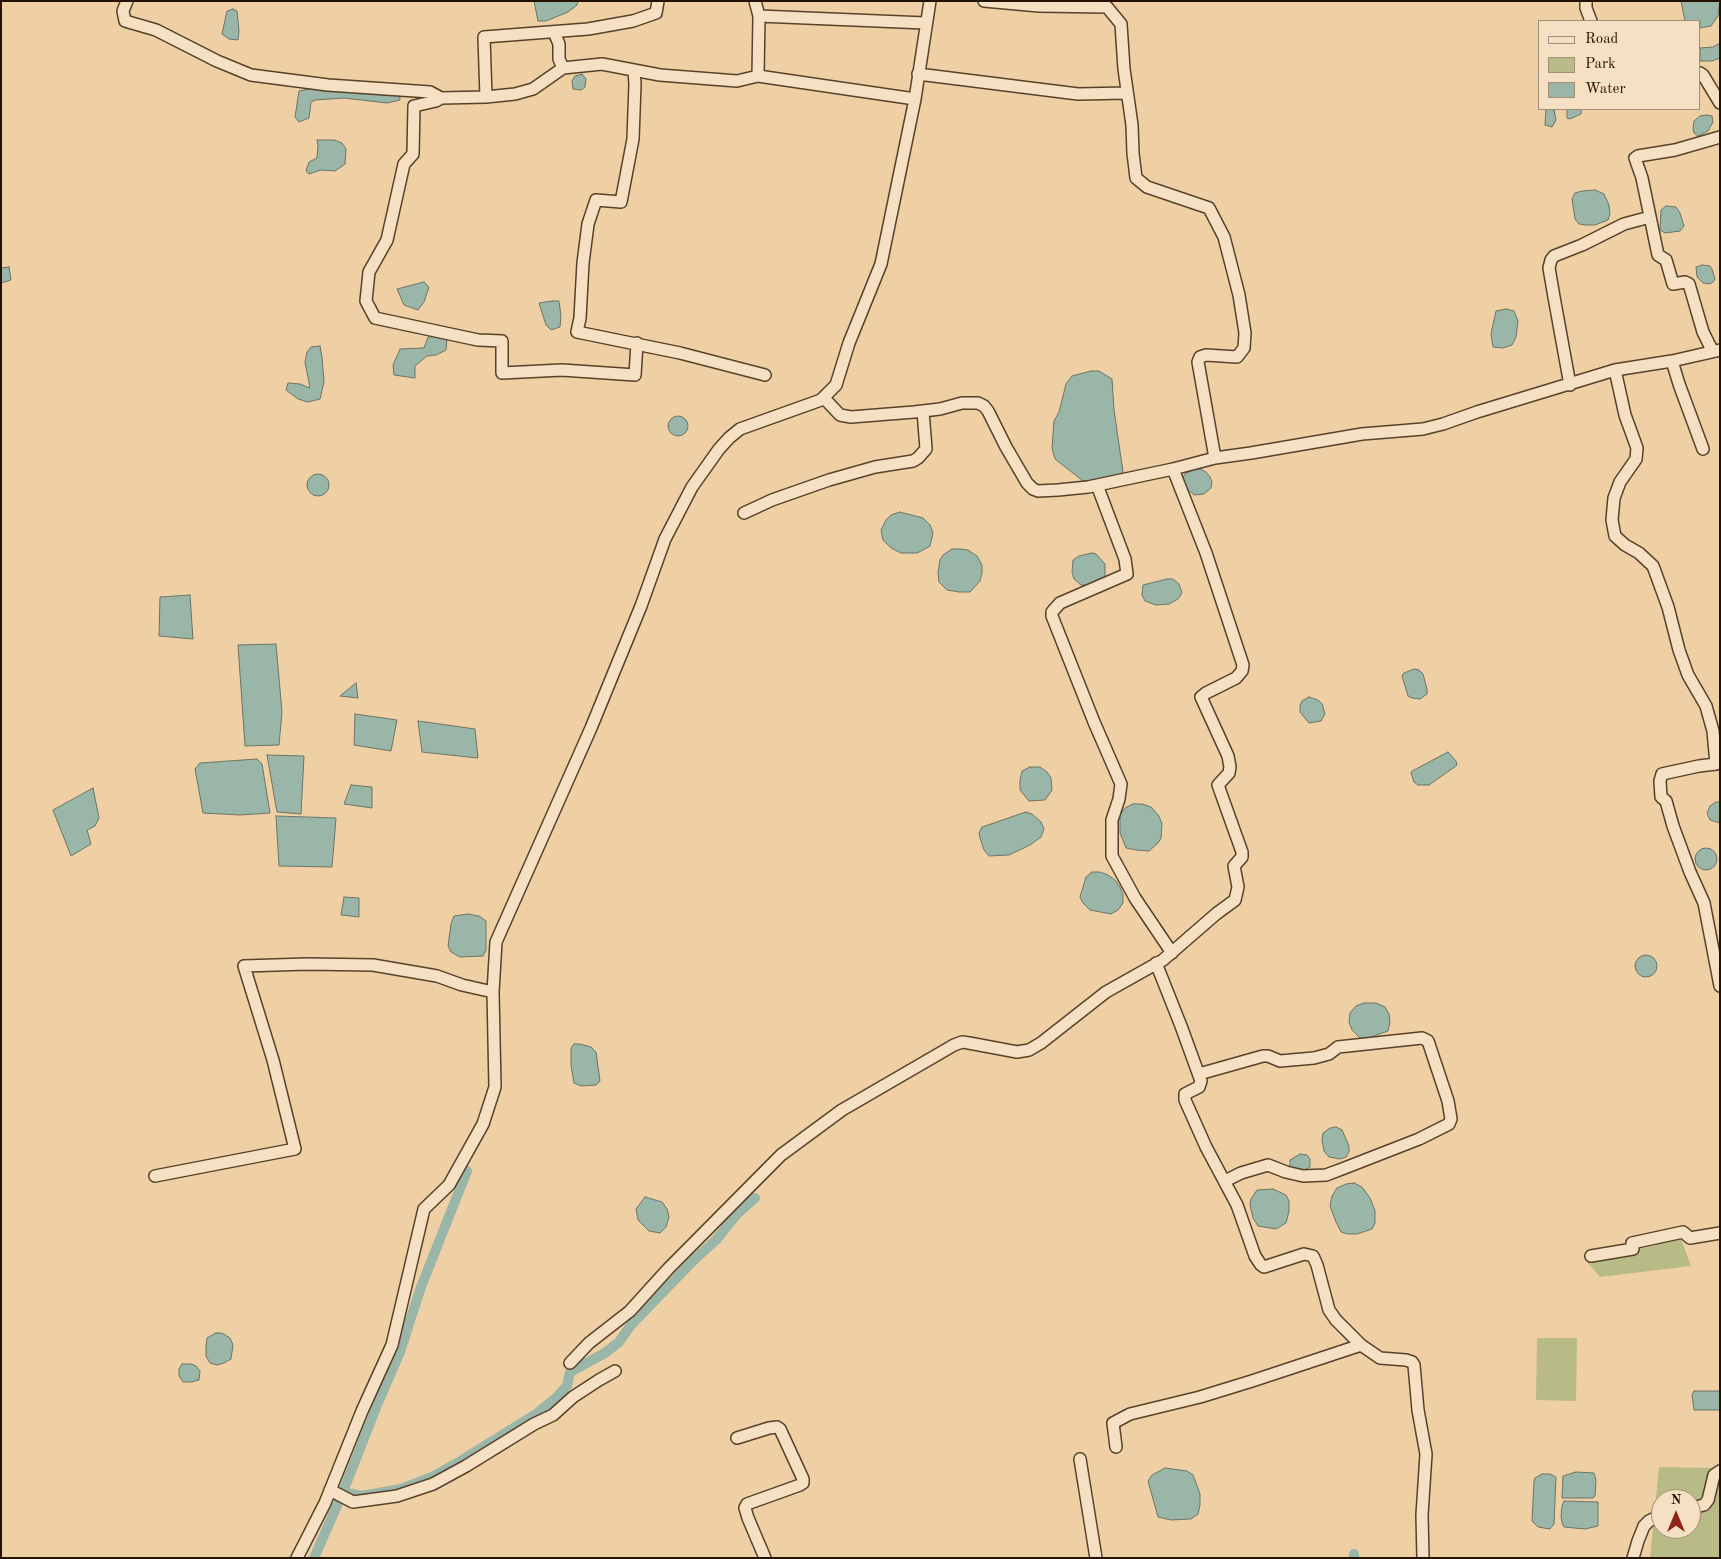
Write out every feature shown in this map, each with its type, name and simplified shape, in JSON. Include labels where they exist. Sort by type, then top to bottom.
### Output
[{"type":"street","points":[[126,1],[123,11],[125,21],[156,30],[217,61],[251,75],[328,85],[430,92],[440,98]]},
{"type":"street","points":[[486,97],[484,36],[588,29],[634,21],[656,14],[658,1]]},
{"type":"street","points":[[755,1],[759,16],[758,76]]},
{"type":"street","points":[[296,1558],[330,1490],[362,1411],[392,1345],[424,1209],[449,1185],[483,1124],[494,1087],[493,992],[496,942],[591,728],[641,606],[665,539],[692,487],[719,449],[740,429],[827,401],[836,385],[849,343],[881,264],[915,99],[930,1]]},
{"type":"street","points":[[984,1],[1039,6],[1107,7],[1120,24],[1132,124],[1132,153],[1136,178],[1147,186],[1209,208],[1224,237],[1239,296],[1245,333],[1244,348],[1237,357],[1206,355],[1200,357],[1198,362],[1214,458]]},
{"type":"street","points":[[1586,1],[1586,8],[1591,20]]},
{"type":"street","points":[[759,16],[926,22]]},
{"type":"street","points":[[554,32],[559,44],[559,59],[563,68]]},
{"type":"street","points":[[637,343],[635,375],[562,370],[502,373],[502,341],[478,340],[375,318],[366,301],[369,272],[387,240],[404,164],[413,154],[414,106],[436,101],[440,98],[515,94],[533,89],[563,68],[602,64],[660,76],[737,81],[758,76],[915,99]]},
{"type":"street","points":[[634,71],[633,138],[621,202],[596,200],[588,224],[583,262],[580,318],[577,332],[637,343],[765,375]]},
{"type":"street","points":[[918,74],[1078,94],[1127,93]]},
{"type":"street","points":[[1701,74],[1720,104]]},
{"type":"street","points":[[827,401],[840,415],[851,417],[923,411],[962,403],[978,403],[988,411],[1023,477],[1033,488],[1038,491],[1058,490],[1097,485],[1173,470],[1214,458],[1362,434],[1423,429],[1615,370],[1672,361],[1716,350],[1703,332],[1689,284],[1685,282],[1673,284],[1666,260],[1658,255],[1646,194],[1635,159],[1636,156],[1675,150],[1720,137]]},
{"type":"street","points":[[1570,385],[1552,288],[1549,268],[1551,260],[1554,256],[1582,245],[1624,224],[1650,217]]},
{"type":"street","points":[[1672,361],[1678,384],[1703,449]]},
{"type":"street","points":[[1615,370],[1625,415],[1637,448],[1636,459],[1620,482],[1614,498],[1612,520],[1615,536],[1653,566],[1668,607],[1679,650],[1688,675],[1706,706],[1713,731],[1716,764],[1662,774],[1660,781],[1661,797],[1666,801],[1680,845],[1704,903],[1720,986]]},
{"type":"street","points":[[744,513],[772,500],[829,480],[876,467],[913,461],[926,449],[923,411]]},
{"type":"street","points":[[570,1363],[588,1344],[630,1311],[668,1269],[781,1155],[842,1110],[962,1042],[1017,1052],[1029,1050],[1106,992],[1172,953],[1216,914],[1235,900],[1238,887],[1234,866],[1242,857],[1242,852],[1218,785],[1229,773],[1230,767],[1228,756],[1201,697],[1236,678],[1242,671],[1243,665],[1206,553],[1173,470]]},
{"type":"street","points":[[1097,485],[1125,559],[1127,574],[1060,603],[1052,612],[1052,616],[1121,784],[1119,799],[1112,820],[1112,856],[1135,898],[1172,953]]},
{"type":"street","points":[[155,1176],[295,1149],[273,1060],[244,966],[307,964],[373,965],[437,976],[493,992]]},
{"type":"street","points":[[1156,964],[1201,1082],[1200,1087],[1185,1094],[1184,1098],[1206,1147],[1237,1205],[1261,1265],[1264,1267],[1304,1254],[1313,1256],[1329,1310],[1336,1320],[1361,1345],[1380,1358],[1409,1360],[1416,1369],[1418,1410],[1426,1454],[1422,1514],[1423,1558]]},
{"type":"street","points":[[1199,1074],[1263,1056],[1280,1061],[1314,1058],[1329,1054],[1338,1047],[1422,1038],[1428,1041],[1448,1101],[1451,1119],[1449,1124],[1418,1139],[1342,1170],[1326,1175],[1304,1176],[1268,1165],[1241,1173],[1225,1181]]},
{"type":"street","points":[[1591,1256],[1633,1249],[1632,1243],[1683,1232],[1690,1238],[1720,1233]]},
{"type":"street","points":[[1116,1447],[1113,1423],[1130,1414],[1252,1381],[1361,1345]]},
{"type":"street","points":[[330,1490],[353,1502],[397,1496],[433,1484],[534,1424],[553,1415],[573,1397],[615,1371]]},
{"type":"street","points":[[737,1438],[777,1427],[780,1429],[803,1479],[803,1483],[800,1485],[747,1504],[748,1518],[765,1558]]},
{"type":"street","points":[[1080,1459],[1096,1558]]},
{"type":"street","points":[[1701,1506],[1708,1500],[1714,1475],[1720,1471]]},
{"type":"street","points":[[1634,1558],[1644,1526],[1651,1520]]},
{"type":"green space","points":[[1681,1239],[1691,1266],[1600,1277],[1587,1262]]},
{"type":"green space","points":[[1537,1338],[1577,1338],[1576,1401],[1536,1400]]},
{"type":"green space","points":[[1659,1467],[1720,1468],[1720,1557],[1650,1558],[1652,1539],[1701,1539],[1701,1489],[1657,1489]]},
{"type":"water","points":[[534,1],[578,1],[577,5],[568,12],[546,21],[538,21]]},
{"type":"water","points":[[1681,1],[1720,1],[1718,16],[1711,26],[1701,28],[1701,20],[1685,20]]},
{"type":"water","points":[[233,9],[237,11],[238,40],[229,39],[222,34],[227,11]]},
{"type":"water","points":[[1720,43],[1720,58],[1712,61],[1701,61],[1701,48],[1713,47]]},
{"type":"water","points":[[582,74],[586,79],[585,87],[581,90],[573,89],[572,81],[575,76]]},
{"type":"water","points":[[309,89],[400,94],[400,100],[387,103],[344,98],[315,100],[311,102],[309,118],[299,122],[295,117],[299,91]]},
{"type":"water","points":[[1546,110],[1554,110],[1556,120],[1552,127],[1545,125]]},
{"type":"water","points":[[1567,110],[1581,110],[1581,114],[1570,119],[1567,118]]},
{"type":"water","points":[[1700,116],[1712,116],[1713,122],[1708,131],[1698,136],[1694,133],[1694,121]]},
{"type":"water","points":[[317,140],[334,140],[342,143],[346,149],[345,164],[335,171],[321,170],[309,174],[306,171],[309,162],[317,158]]},
{"type":"water","points":[[1595,190],[1604,194],[1609,205],[1610,214],[1608,220],[1595,225],[1579,224],[1575,219],[1572,199],[1575,193]]},
{"type":"water","points":[[1666,206],[1676,207],[1680,213],[1684,226],[1680,231],[1665,233],[1660,230],[1661,210]]},
{"type":"water","points":[[1702,265],[1710,266],[1712,269],[1715,279],[1710,284],[1703,283],[1697,277],[1696,267]]},
{"type":"water","points":[[9,267],[11,280],[1,283],[1,268]]},
{"type":"water","points":[[424,282],[429,287],[424,302],[418,310],[404,305],[397,289]]},
{"type":"water","points":[[559,301],[561,316],[560,327],[551,330],[546,325],[539,303]]},
{"type":"water","points":[[1506,309],[1514,311],[1518,321],[1516,337],[1512,345],[1503,348],[1493,347],[1491,334],[1496,311]]},
{"type":"water","points":[[438,336],[447,338],[446,350],[436,355],[427,356],[415,366],[415,378],[394,375],[393,365],[400,349],[424,348],[428,337]]},
{"type":"water","points":[[320,346],[324,382],[320,399],[308,402],[298,399],[286,390],[288,383],[300,384],[310,388],[305,362],[307,352],[311,347]]},
{"type":"water","points":[[1099,371],[1112,379],[1114,410],[1123,472],[1118,476],[1095,481],[1083,481],[1055,459],[1052,448],[1054,421],[1059,412],[1066,384],[1072,376]]},
{"type":"water","points":[[678,416],[685,419],[688,426],[685,433],[678,436],[671,433],[668,426],[671,419]]},
{"type":"water","points":[[1200,469],[1210,477],[1212,482],[1211,488],[1204,494],[1194,495],[1185,487],[1183,477],[1192,470]]},
{"type":"water","points":[[318,474],[326,477],[329,485],[326,493],[318,496],[310,493],[307,485],[310,477]]},
{"type":"water","points":[[900,512],[923,518],[930,525],[933,533],[930,546],[917,553],[901,553],[891,548],[883,540],[881,530],[886,520],[891,515]]},
{"type":"water","points":[[952,549],[968,550],[977,556],[982,565],[980,581],[970,592],[947,590],[939,582],[940,560],[943,555]]},
{"type":"water","points":[[1096,554],[1105,564],[1105,576],[1101,582],[1095,585],[1081,585],[1074,579],[1072,572],[1073,560],[1079,556]]},
{"type":"water","points":[[1173,579],[1179,584],[1182,593],[1178,599],[1169,604],[1156,605],[1145,601],[1142,595],[1143,585]]},
{"type":"water","points":[[190,595],[193,639],[159,636],[160,597]]},
{"type":"water","points":[[276,644],[282,712],[279,745],[245,746],[238,645]]},
{"type":"water","points":[[1414,669],[1419,670],[1423,674],[1427,689],[1427,694],[1420,699],[1408,696],[1402,676],[1404,673]]},
{"type":"water","points":[[356,683],[358,698],[340,696]]},
{"type":"water","points":[[1309,697],[1318,700],[1322,704],[1325,714],[1321,721],[1309,723],[1300,712],[1302,701]]},
{"type":"water","points":[[355,714],[397,720],[391,751],[354,745]]},
{"type":"water","points":[[418,721],[475,729],[478,758],[422,752]]},
{"type":"water","points":[[1448,752],[1456,761],[1456,766],[1429,785],[1418,785],[1414,782],[1412,771]]},
{"type":"water","points":[[267,755],[304,756],[301,814],[277,812]]},
{"type":"water","points":[[257,759],[262,764],[270,813],[240,815],[203,813],[195,769],[200,763]]},
{"type":"water","points":[[1030,767],[1040,767],[1051,778],[1052,790],[1045,800],[1029,801],[1020,790],[1022,771]]},
{"type":"water","points":[[351,785],[372,787],[372,808],[344,804]]},
{"type":"water","points":[[93,788],[99,818],[95,826],[87,830],[91,844],[71,856],[53,810]]},
{"type":"water","points":[[1720,802],[1720,823],[1710,820],[1707,813],[1710,806]]},
{"type":"water","points":[[1133,804],[1151,807],[1159,816],[1162,824],[1161,838],[1149,851],[1126,848],[1120,833],[1120,815],[1125,808]]},
{"type":"water","points":[[1026,812],[1032,814],[1041,822],[1044,829],[1041,837],[1030,845],[1009,855],[989,856],[984,850],[980,838],[979,833],[982,827]]},
{"type":"water","points":[[276,816],[336,818],[332,867],[279,866]]},
{"type":"water","points":[[1706,848],[1714,851],[1717,859],[1714,867],[1706,870],[1698,867],[1695,859],[1698,851]]},
{"type":"water","points":[[1092,872],[1108,875],[1120,887],[1123,903],[1118,910],[1111,914],[1090,910],[1080,897],[1086,877]]},
{"type":"water","points":[[344,897],[359,898],[359,917],[341,915]]},
{"type":"water","points":[[468,914],[479,916],[486,921],[486,950],[483,956],[460,957],[451,952],[448,946],[454,916]]},
{"type":"water","points":[[1646,955],[1654,958],[1657,966],[1654,974],[1646,977],[1638,974],[1635,966],[1638,958]]},
{"type":"water","points":[[1364,1003],[1376,1003],[1385,1007],[1389,1014],[1390,1022],[1388,1031],[1368,1038],[1360,1038],[1352,1030],[1349,1022],[1350,1013],[1356,1006]]},
{"type":"water","points":[[574,1044],[591,1047],[596,1052],[600,1081],[596,1085],[581,1086],[574,1083],[571,1048]]},
{"type":"water","points":[[1336,1127],[1342,1130],[1349,1146],[1349,1152],[1346,1157],[1340,1159],[1329,1157],[1324,1151],[1322,1140],[1323,1133],[1330,1128]]},
{"type":"water","points":[[1300,1154],[1307,1155],[1310,1159],[1310,1167],[1305,1170],[1290,1170],[1290,1160]]},
{"type":"water","points":[[1354,1183],[1362,1187],[1370,1198],[1375,1211],[1375,1223],[1372,1229],[1357,1234],[1348,1234],[1341,1232],[1330,1206],[1332,1196],[1337,1188]]},
{"type":"water","points":[[1273,1189],[1286,1195],[1289,1201],[1286,1223],[1276,1229],[1258,1226],[1253,1218],[1250,1205],[1251,1199],[1257,1190]]},
{"type":"water","points":[[645,1197],[662,1202],[667,1209],[669,1217],[666,1227],[660,1233],[649,1231],[638,1220],[636,1209]]},
{"type":"water","points":[[216,1333],[222,1333],[230,1338],[233,1345],[231,1359],[217,1365],[210,1363],[206,1356],[207,1338]]},
{"type":"water","points":[[182,1364],[196,1366],[200,1371],[199,1380],[183,1382],[179,1376],[179,1369]]},
{"type":"water","points":[[1694,1391],[1720,1391],[1720,1410],[1694,1410],[1692,1395]]},
{"type":"water","points":[[1165,1468],[1187,1471],[1193,1475],[1200,1494],[1200,1505],[1198,1514],[1191,1519],[1171,1520],[1158,1517],[1148,1481],[1152,1475]]},
{"type":"water","points":[[1576,1472],[1594,1473],[1596,1480],[1595,1496],[1593,1498],[1562,1498],[1563,1476]]},
{"type":"water","points":[[1542,1474],[1550,1474],[1556,1477],[1554,1524],[1550,1529],[1538,1527],[1532,1521],[1534,1481],[1535,1478]]},
{"type":"water","points":[[1564,1501],[1598,1502],[1598,1526],[1585,1529],[1564,1527],[1561,1516]]},
{"type":"waterway","points":[[314,1558],[400,1352],[421,1287],[467,1171]]},
{"type":"waterway","points":[[343,1492],[361,1496],[401,1489],[432,1477],[536,1414],[556,1398],[567,1386],[570,1372],[605,1353],[619,1342],[631,1325],[716,1240],[737,1214],[755,1198]]}]
